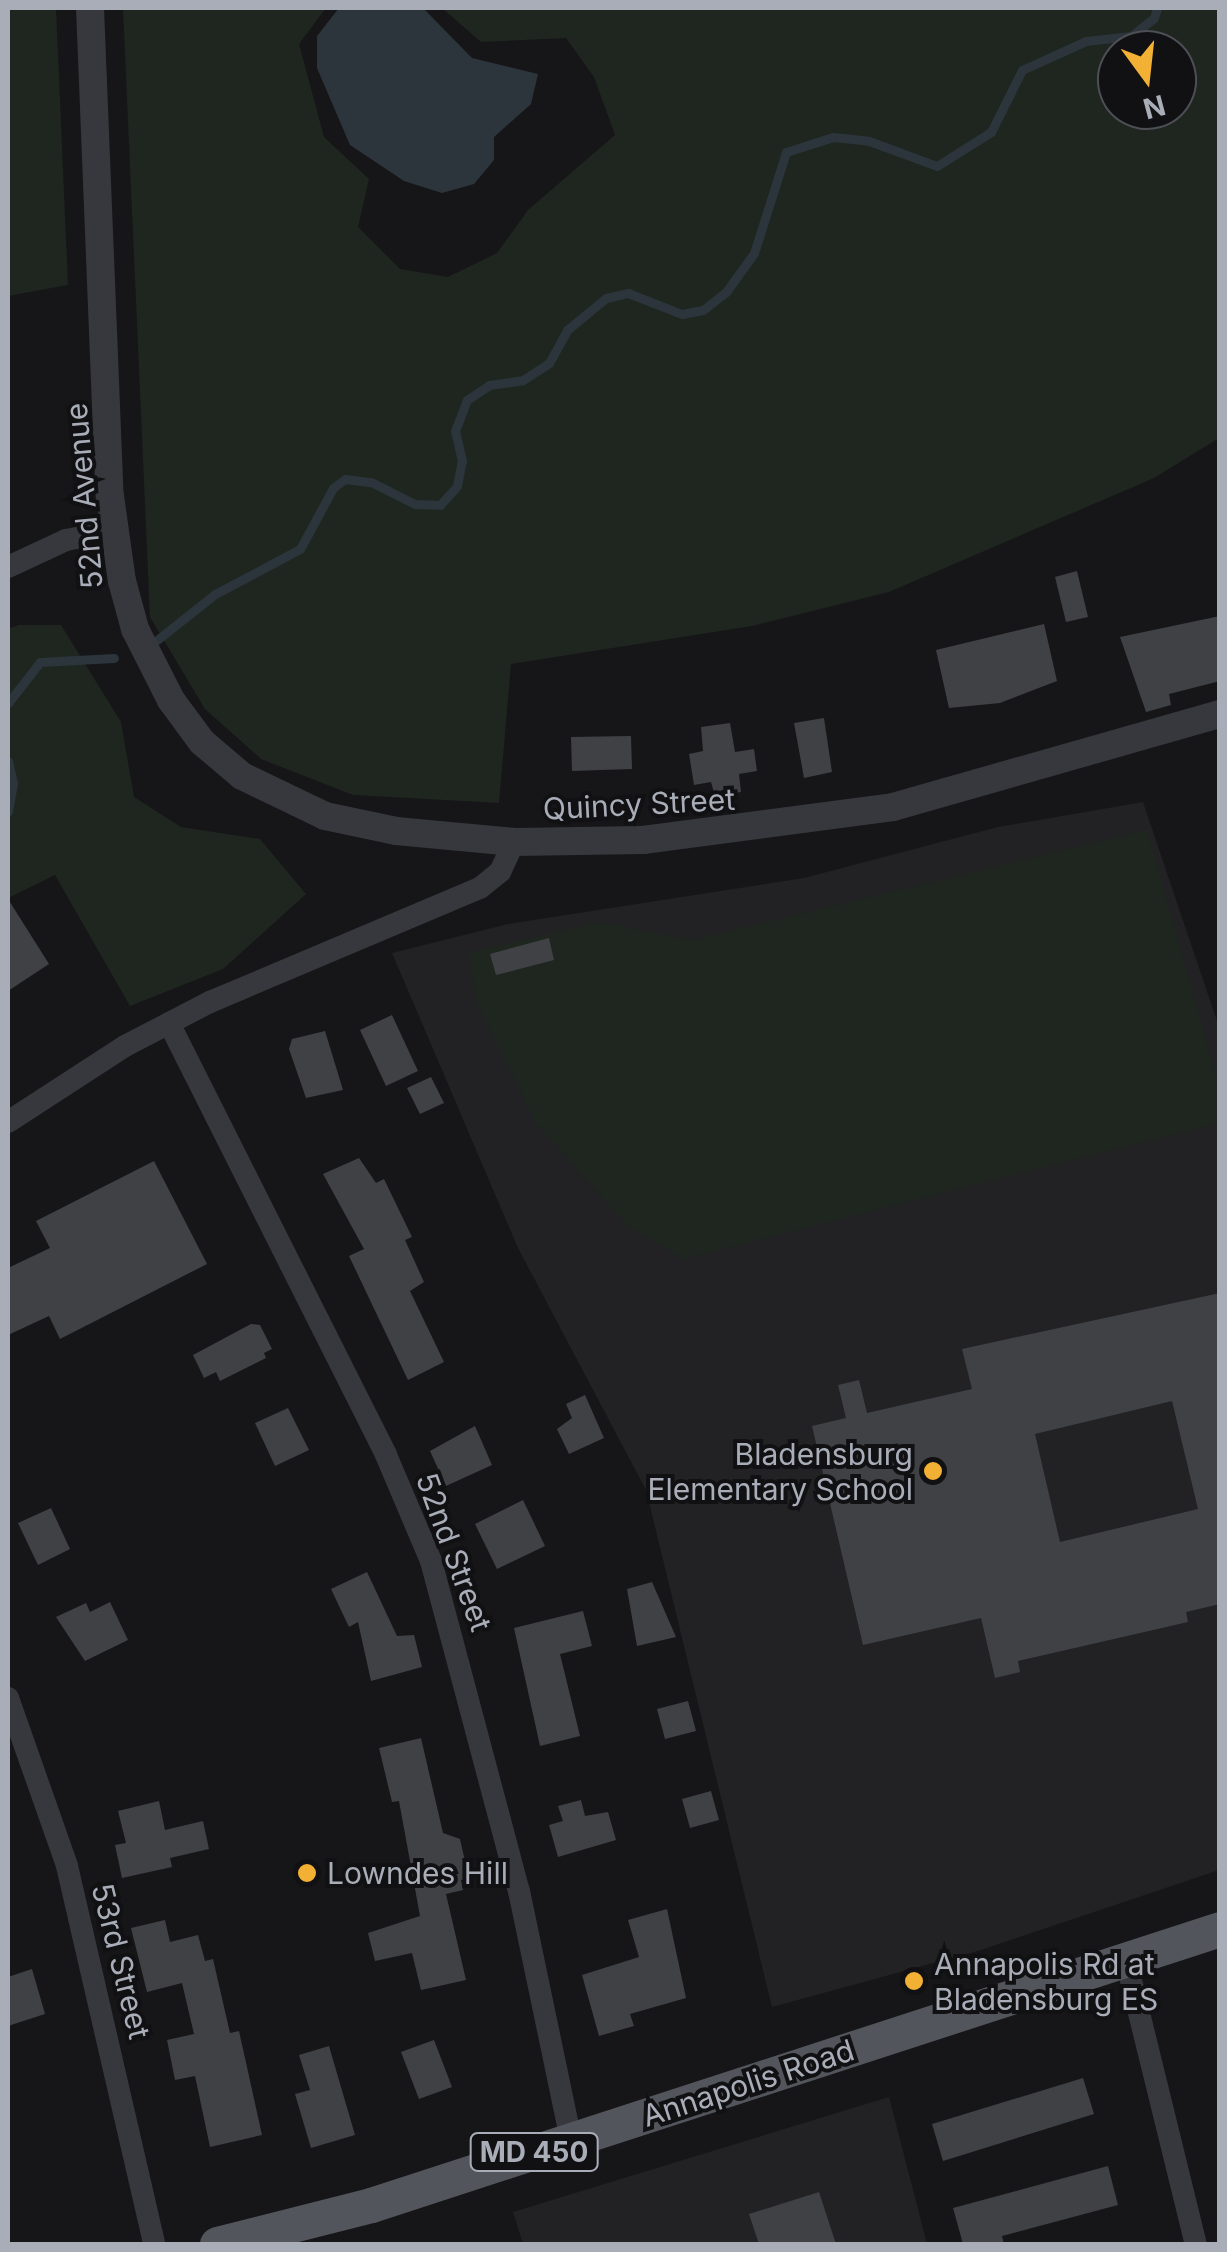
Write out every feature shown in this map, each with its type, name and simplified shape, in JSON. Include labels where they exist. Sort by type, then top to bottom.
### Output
[{"type":"main road","name":"Annapolis Road","points":[[216,2244],[354,2210],[1220,1929]]},
{"type":"street","name":"52nd Avenue","points":[[90,8],[113,531],[144,652],[184,721],[221,760],[269,792],[326,816],[396,832],[514,842]]},
{"type":"street","points":[[8,566],[66,540],[113,531]]},
{"type":"street","name":"Quincy Street","points":[[8,1122],[169,1024],[464,897],[500,872],[514,842],[693,836],[844,817],[990,783],[1220,714]]},
{"type":"street","name":"52nd Street","points":[[169,1024],[386,1455],[431,1561],[519,1892],[571,2140]]},
{"type":"street","name":"53rd Street","points":[[8,1698],[67,1866],[154,2244]]},
{"type":"street","points":[[1126,1960],[1196,2244]]},
{"type":"shaded area","points":[[8,8],[56,8],[68,285],[8,296]]},
{"type":"shaded area","points":[[123,8],[326,8],[299,44],[324,137],[369,179],[358,227],[400,269],[448,277],[497,253],[528,210],[615,135],[594,77],[566,38],[481,42],[442,8],[1219,8],[1219,438],[1154,478],[889,592],[752,626],[511,664],[499,803],[353,795],[261,759],[205,709],[150,617]]},
{"type":"shaded area","points":[[339,8],[423,8],[472,58],[538,74],[531,104],[494,137],[494,160],[474,184],[442,193],[404,181],[350,145],[317,68],[317,36]]},
{"type":"shaded area","points":[[19,625],[61,625],[121,722],[134,797],[181,827],[260,839],[306,894],[223,969],[130,1006],[55,875],[8,898],[8,629]]},
{"type":"shaded area","points":[[1143,802],[1219,1027],[1219,1870],[981,1950],[772,2007],[646,1490],[518,1248],[392,953],[508,924],[804,878],[998,827]]},
{"type":"shaded area","points":[[1147,830],[1219,1086],[1219,1123],[683,1259],[627,1225],[536,1123],[476,1001],[469,952],[601,922],[692,940]]},
{"type":"shaded area","points":[[889,2097],[927,2244],[523,2244],[513,2212]]},
{"type":"building","points":[[1077,571],[1088,617],[1066,622],[1055,577]]},
{"type":"building","points":[[1220,616],[1220,681],[1169,694],[1171,705],[1146,712],[1120,637]]},
{"type":"building","points":[[1044,624],[1057,681],[1000,703],[949,708],[936,650]]},
{"type":"building","points":[[824,718],[832,772],[804,778],[794,723]]},
{"type":"building","points":[[730,723],[735,752],[754,749],[757,771],[739,774],[741,792],[715,796],[711,782],[694,785],[689,754],[703,751],[701,727]]},
{"type":"building","points":[[631,736],[632,769],[572,771],[571,737]]},
{"type":"building","points":[[8,899],[49,964],[8,991]]},
{"type":"building","points":[[549,938],[554,960],[496,975],[490,954]]},
{"type":"building","points":[[392,1015],[418,1071],[386,1086],[360,1030]]},
{"type":"building","points":[[325,1031],[343,1090],[306,1098],[289,1049],[292,1039]]},
{"type":"building","points":[[431,1077],[444,1103],[420,1114],[407,1088]]},
{"type":"building","points":[[359,1158],[376,1183],[384,1179],[412,1237],[405,1240],[424,1282],[410,1291],[444,1362],[408,1380],[349,1256],[364,1249],[323,1174]]},
{"type":"building","points":[[154,1161],[207,1264],[60,1339],[49,1316],[8,1335],[8,1268],[50,1248],[36,1221]]},
{"type":"building","name":"Bladensburg Elementary School","points":[[1220,1293],[1220,1604],[1186,1612],[1188,1622],[1018,1661],[1020,1672],[995,1678],[981,1618],[863,1645],[812,1426],[846,1418],[838,1385],[859,1380],[867,1413],[972,1389],[962,1349]],"holes":[[[1172,1401],[1198,1509],[1060,1542],[1035,1434]]]},
{"type":"building","points":[[251,1324],[260,1325],[272,1349],[264,1353],[266,1358],[220,1381],[216,1372],[204,1378],[193,1355]]},
{"type":"building","points":[[585,1395],[604,1438],[569,1454],[557,1429],[572,1418],[566,1404]]},
{"type":"building","points":[[288,1408],[309,1450],[275,1466],[255,1423]]},
{"type":"building","points":[[475,1426],[492,1465],[446,1486],[430,1451]]},
{"type":"building","points":[[523,1500],[545,1546],[497,1569],[475,1524]]},
{"type":"building","points":[[51,1508],[70,1549],[38,1565],[18,1523]]},
{"type":"building","points":[[367,1572],[397,1636],[414,1635],[422,1667],[371,1681],[358,1622],[349,1627],[331,1589]]},
{"type":"building","points":[[652,1582],[676,1637],[637,1646],[627,1589]]},
{"type":"building","points":[[110,1602],[128,1640],[85,1661],[56,1617],[86,1603],[90,1612]]},
{"type":"building","points":[[583,1611],[592,1646],[560,1654],[580,1736],[540,1746],[514,1628]]},
{"type":"building","points":[[688,1701],[696,1731],[665,1739],[657,1709]]},
{"type":"building","points":[[421,1738],[443,1833],[460,1839],[469,1879],[461,1880],[463,1890],[446,1894],[466,1980],[421,1990],[412,1953],[375,1961],[368,1933],[420,1916],[399,1801],[392,1802],[379,1748]]},
{"type":"building","points":[[711,1791],[719,1820],[690,1828],[682,1799]]},
{"type":"building","points":[[581,1800],[585,1816],[608,1812],[616,1840],[558,1857],[549,1825],[563,1821],[558,1806]]},
{"type":"building","points":[[159,1801],[165,1830],[203,1821],[209,1849],[170,1858],[172,1867],[122,1878],[115,1845],[126,1843],[118,1811]]},
{"type":"building","points":[[667,1909],[686,1998],[630,2014],[634,2026],[599,2036],[582,1975],[639,1957],[628,1920]]},
{"type":"building","points":[[165,1920],[170,1942],[198,1935],[205,1961],[213,1959],[230,2033],[239,2031],[262,2135],[210,2147],[195,2076],[175,2080],[167,2040],[194,2034],[182,1983],[147,1992],[131,1928]]},
{"type":"building","points":[[32,1969],[45,2014],[8,2026],[8,1977]]},
{"type":"building","points":[[434,2040],[452,2087],[419,2099],[401,2052]]},
{"type":"building","points":[[329,2046],[355,2135],[311,2148],[295,2094],[310,2090],[299,2055]]},
{"type":"building","points":[[1083,2078],[1094,2114],[943,2161],[932,2124]]},
{"type":"building","points":[[1108,2166],[1118,2205],[1002,2236],[1004,2244],[963,2244],[953,2208]]},
{"type":"building","points":[[819,2192],[836,2244],[759,2244],[749,2214]]},
{"type":"waterway","points":[[157,640],[215,594],[300,549],[333,488],[345,479],[371,482],[415,504],[440,505],[457,486],[462,461],[455,431],[467,400],[489,385],[523,380],[549,363],[567,330],[606,298],[628,293],[682,314],[703,310],[726,292],[754,253],[786,152],[833,137],[869,141],[937,166],[991,132],[1022,70],[1086,41],[1131,36],[1154,18],[1157,8]]},
{"type":"waterway","points":[[8,703],[40,662],[114,658]]},
{"type":"waterway","points":[[8,761],[13,783],[8,812]]},
{"type":"place","name":"Bladensburg Elementary School","points":[[933,1471]]},
{"type":"place","name":"Lowndes Hill","points":[[307,1873]]},
{"type":"place","name":"Annapolis Rd at Bladensburg ES","points":[[914,1981]]}]
